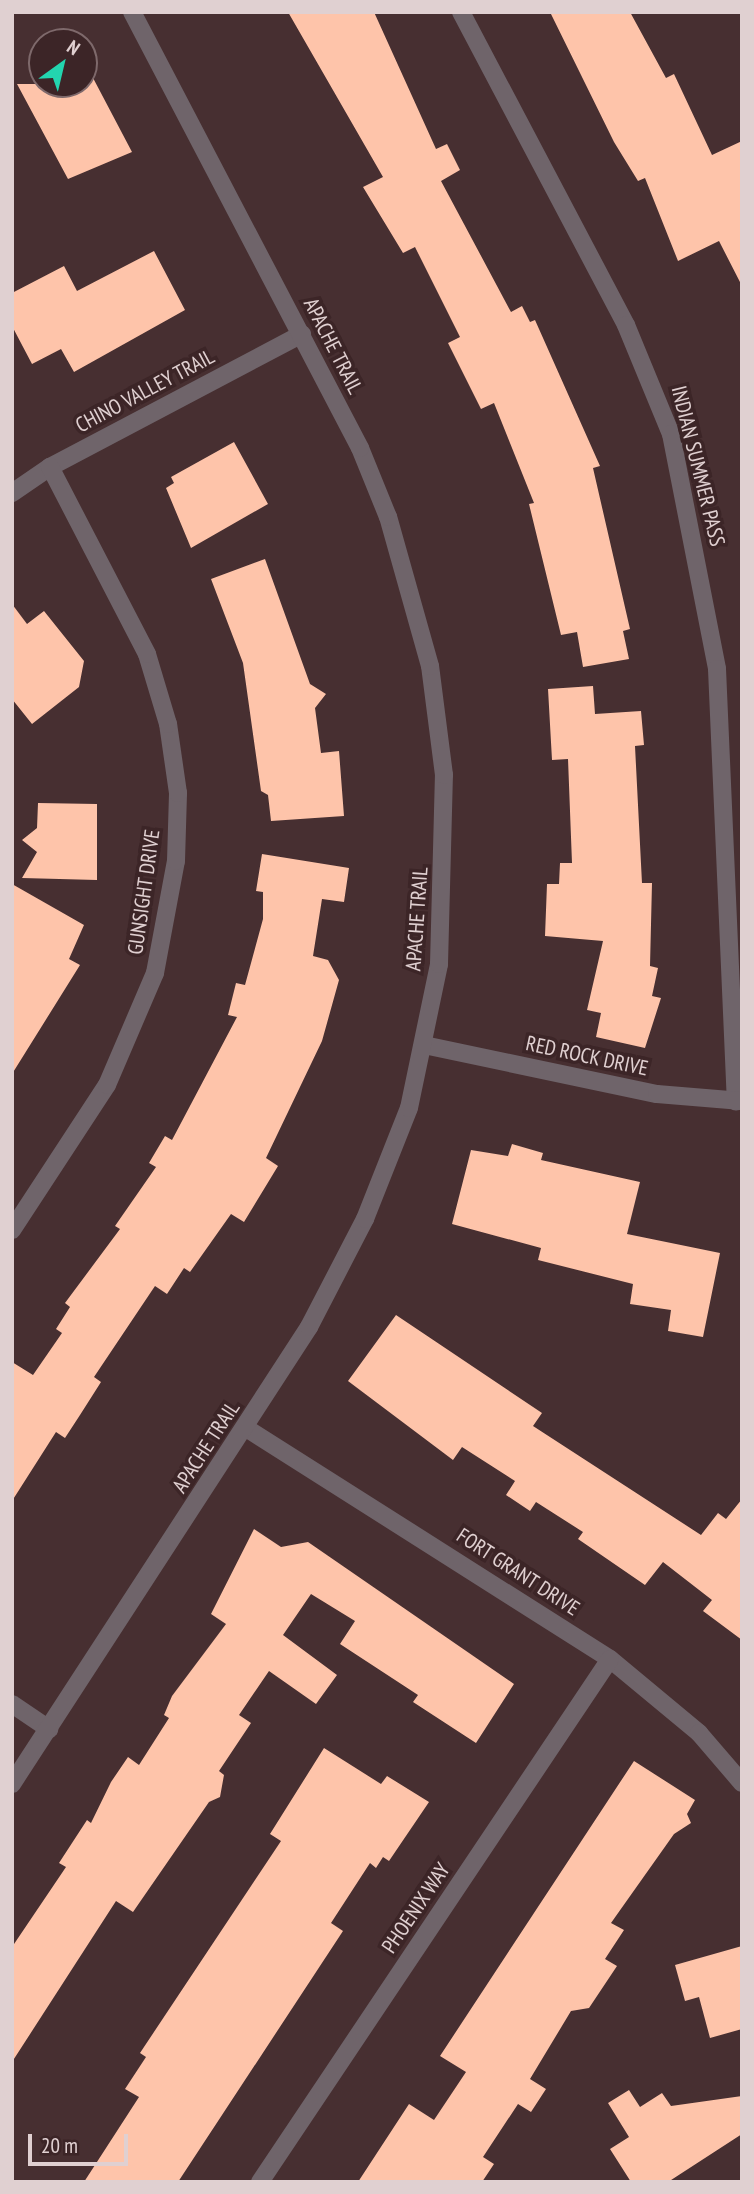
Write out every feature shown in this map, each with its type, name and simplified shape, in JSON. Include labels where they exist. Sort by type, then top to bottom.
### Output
[{"type":"street","name":"APACHE TRAIL","points":[[12,1784],[246,1428],[309,1327],[365,1219],[409,1108],[439,964],[444,874],[444,775],[430,666],[388,517],[302,334],[132,12]]},
{"type":"street","name":"INDIAN SUMMER PASS","points":[[461,12],[626,325],[671,434],[717,669],[739,1101]]},
{"type":"street","name":"CHINO VALLEY TRAIL","points":[[12,494],[50,467],[302,334]]},
{"type":"street","name":"GUNSIGHT DRIVE","points":[[12,1230],[107,1085],[155,972],[176,861],[178,793],[169,724],[147,654],[50,467]]},
{"type":"street","name":"RED ROCK DRIVE","points":[[424,1045],[657,1094],[739,1101]]},
{"type":"street","name":"FORT GRANT DRIVE","points":[[246,1428],[610,1659],[699,1734],[742,1783]]},
{"type":"street","name":"PHOENIX WAY","points":[[260,2182],[610,1659]]},
{"type":"street","points":[[12,1704],[49,1729]]},
{"type":"building","points":[[288,12],[374,12],[436,149],[447,144],[460,170],[441,181],[511,312],[522,306],[530,322],[535,320],[600,466],[593,468],[630,629],[623,631],[629,659],[583,667],[577,632],[561,635],[529,504],[534,503],[494,403],[481,409],[448,343],[460,337],[415,247],[403,253],[363,187],[383,177]]},
{"type":"building","points":[[550,12],[630,12],[666,78],[674,74],[712,155],[742,141],[742,286],[719,241],[678,261],[645,178],[638,181],[614,142]]},
{"type":"building","points":[[17,84],[28,84],[28,98],[98,98],[98,87],[132,152],[68,179]]},
{"type":"building","points":[[154,251],[185,310],[74,372],[61,349],[32,364],[12,326],[12,293],[64,266],[77,291]]},
{"type":"building","points":[[234,442],[268,504],[191,548],[166,488],[174,483],[171,477]]},
{"type":"building","points":[[265,559],[310,684],[326,694],[315,708],[321,753],[339,751],[344,816],[271,821],[268,795],[261,791],[243,663],[211,579]]},
{"type":"building","points":[[12,604],[27,624],[44,611],[84,661],[79,687],[32,724],[12,699]]},
{"type":"building","points":[[593,686],[595,714],[641,711],[644,745],[635,746],[642,883],[652,883],[650,966],[658,968],[652,996],[661,998],[645,1048],[596,1037],[601,1013],[587,1010],[603,941],[545,936],[547,884],[559,884],[560,863],[572,863],[568,759],[552,760],[548,689]]},
{"type":"building","points":[[38,803],[97,804],[97,880],[22,878],[37,852],[22,840],[37,828]]},
{"type":"building","points":[[262,854],[349,868],[344,902],[322,899],[313,956],[328,960],[339,980],[322,1041],[266,1158],[278,1166],[244,1222],[231,1214],[190,1272],[184,1268],[167,1294],[155,1286],[94,1377],[101,1382],[65,1438],[56,1432],[12,1501],[12,1362],[33,1375],[62,1333],[56,1329],[70,1307],[65,1303],[120,1229],[115,1226],[156,1167],[149,1163],[165,1136],[172,1140],[237,1017],[228,1015],[236,983],[245,985],[263,919],[263,892],[256,891]]},
{"type":"building","points":[[12,884],[84,925],[69,959],[80,965],[12,1074]]},
{"type":"building","points":[[512,1144],[543,1153],[541,1160],[640,1182],[627,1234],[720,1253],[703,1337],[668,1331],[671,1310],[630,1304],[633,1284],[538,1260],[541,1248],[452,1224],[471,1150],[508,1156]]},
{"type":"building","points":[[396,1315],[542,1413],[533,1426],[701,1535],[718,1513],[726,1519],[742,1499],[742,1640],[703,1611],[712,1600],[663,1562],[645,1585],[578,1539],[583,1532],[536,1502],[530,1511],[506,1495],[515,1481],[462,1447],[453,1460],[348,1381]]},
{"type":"building","points":[[254,1529],[281,1547],[308,1542],[514,1684],[476,1743],[413,1702],[418,1695],[340,1644],[355,1621],[311,1594],[283,1635],[337,1675],[316,1704],[269,1671],[239,1715],[251,1723],[219,1771],[224,1775],[220,1797],[209,1802],[133,1912],[116,1901],[12,2062],[12,1947],[66,1867],[59,1863],[87,1820],[91,1823],[111,1782],[128,1757],[139,1765],[169,1718],[164,1715],[172,1696],[226,1624],[211,1614]]},
{"type":"building","points":[[324,1748],[381,1784],[387,1776],[429,1802],[389,1861],[383,1857],[376,1868],[370,1863],[331,1923],[343,1931],[178,2182],[84,2182],[139,2097],[125,2089],[146,2057],[140,2053],[281,1841],[270,1834]]},
{"type":"building","points":[[634,1761],[695,1800],[687,1814],[691,1823],[674,1834],[611,1923],[624,1930],[605,1959],[617,1966],[589,2008],[571,2011],[530,2079],[546,2089],[531,2112],[518,2104],[483,2157],[494,2164],[482,2182],[358,2182],[409,2104],[434,2120],[466,2072],[440,2056]]},
{"type":"building","points":[[742,1946],[742,2029],[710,2038],[699,1997],[685,2001],[675,1965]]},
{"type":"building","points":[[629,2090],[640,2107],[662,2093],[671,2106],[742,2096],[742,2134],[668,2182],[631,2182],[610,2149],[629,2137],[608,2103]]}]
